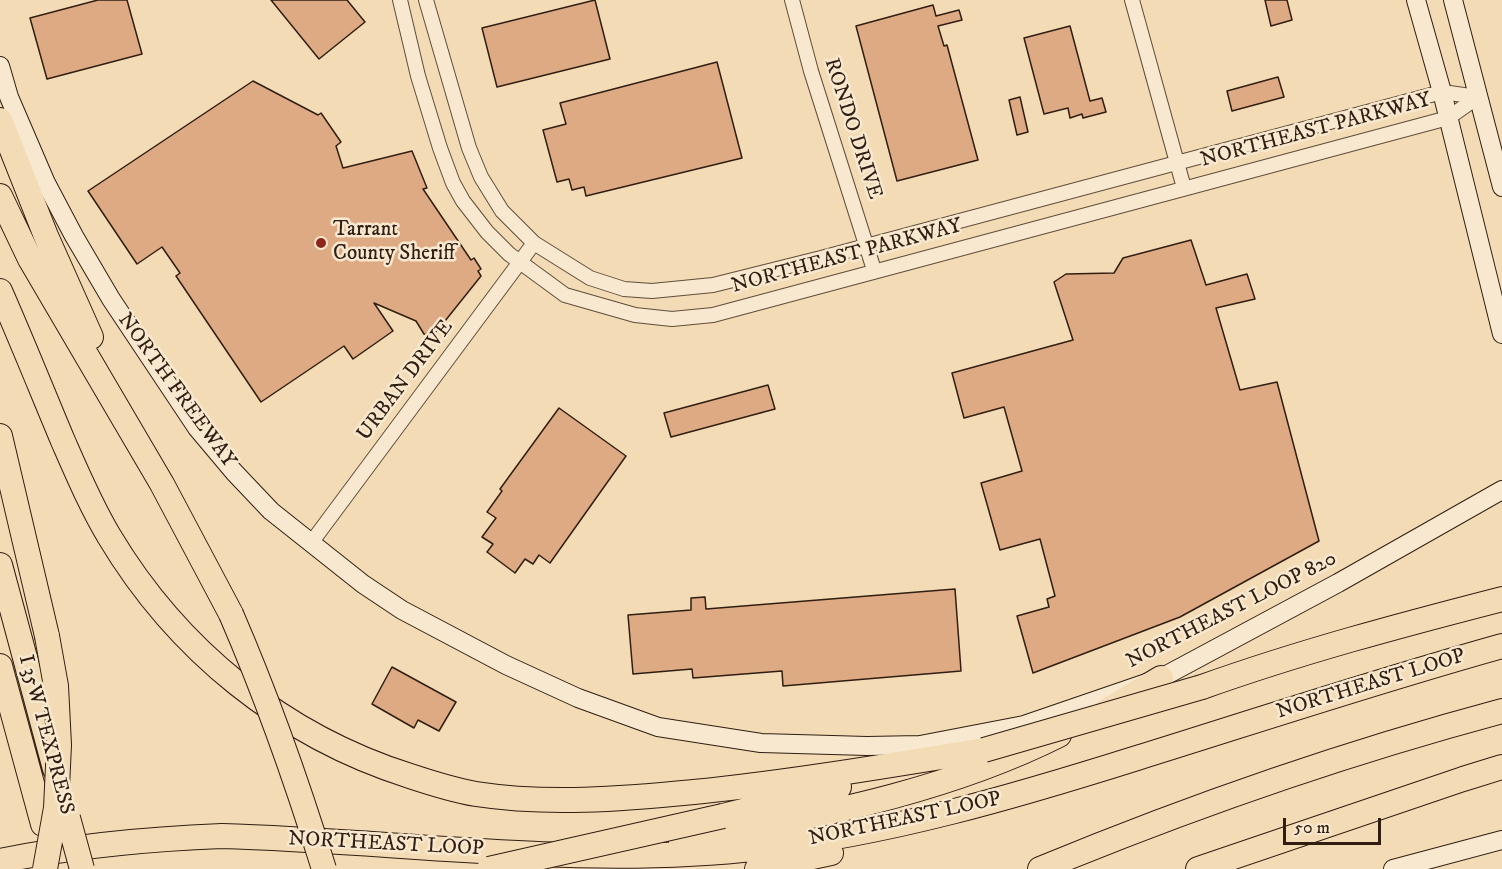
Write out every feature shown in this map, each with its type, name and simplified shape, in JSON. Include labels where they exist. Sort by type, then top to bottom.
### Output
[{"type":"highway","points":[[0,120],[46,236],[95,347],[99,378]]},
{"type":"highway","points":[[0,196],[30,259],[162,484],[231,614],[256,672],[294,775],[324,869]]},
{"type":"highway","points":[[0,291],[82,484],[109,536],[141,584],[180,633],[216,668],[304,731],[338,748],[381,767],[474,794],[575,800],[646,797],[724,789],[865,770],[984,750]]},
{"type":"highway","points":[[0,436],[47,636],[56,686],[59,746],[56,808],[45,869]]},
{"type":"highway","name":"I 35W TEXPRESS","points":[[0,565],[82,869]]},
{"type":"highway","points":[[489,869],[723,816],[984,750],[1202,687],[1285,658],[1502,599]]},
{"type":"highway","name":"NORTHEAST LOOP","points":[[0,861],[87,846],[222,836],[577,856],[637,857],[722,852],[800,843],[877,831],[1015,796],[1395,677],[1502,646]]},
{"type":"highway","name":"I 35W TEXPRESS","points":[[0,666],[54,869]]},
{"type":"highway","points":[[577,856],[635,850],[688,841],[883,798],[946,781],[1010,759],[1054,738],[1101,714],[1161,678]]},
{"type":"highway","points":[[1040,869],[1109,840],[1204,805],[1502,711]]},
{"type":"highway","points":[[1198,869],[1441,786],[1502,768]]},
{"type":"highway","points":[[757,869],[830,853],[877,831]]},
{"type":"highway","points":[[1057,869],[1109,840]]},
{"type":"main road","points":[[1416,0],[1442,92],[1502,334]]},
{"type":"main road","points":[[1453,0],[1502,187]]},
{"type":"main road","name":"NORTH FREEWAY","points":[[0,66],[9,97],[59,208],[111,299],[197,428],[234,472],[271,511],[363,584],[402,610],[506,665],[578,698]]},
{"type":"main road","name":"NORTHEAST LOOP 820","points":[[578,698],[658,727],[761,743],[815,746],[920,745],[1024,725],[1094,703],[1161,678],[1288,610],[1500,490]]},
{"type":"main road","points":[[1393,869],[1502,840]]},
{"type":"street","name":"NORTHEAST PARKWAY","points":[[400,0],[418,76],[453,183],[488,232],[520,263],[565,295],[635,315],[672,319],[713,315],[1448,118],[1478,96]]},
{"type":"street","name":"NORTHEAST PARKWAY","points":[[426,0],[468,148],[481,177],[502,211],[534,243],[590,278],[624,289],[652,291],[713,285],[868,246],[1442,92],[1478,96]]},
{"type":"street","name":"RONDO DRIVE","points":[[792,0],[811,71],[874,270]]},
{"type":"street","points":[[1132,0],[1184,188]]},
{"type":"street","name":"URBAN DRIVE","points":[[311,543],[534,243]]},
{"type":"building","points":[[98,0],[127,0],[142,54],[47,79],[30,18]]},
{"type":"building","points":[[271,0],[347,0],[365,22],[319,59]]},
{"type":"building","points":[[595,0],[610,59],[497,87],[482,28]]},
{"type":"building","points":[[1265,0],[1287,0],[1292,20],[1271,26]]},
{"type":"building","points":[[933,5],[936,16],[959,10],[962,20],[938,26],[944,46],[947,45],[978,160],[897,181],[856,26]]},
{"type":"building","points":[[1070,26],[1090,101],[1102,98],[1106,112],[1083,118],[1082,114],[1070,118],[1068,108],[1044,114],[1024,38]]},
{"type":"building","points":[[717,62],[742,158],[586,196],[584,187],[572,190],[569,179],[557,182],[543,130],[566,124],[560,103]]},
{"type":"building","points":[[1278,77],[1284,97],[1232,111],[1227,91]]},
{"type":"building","name":"Tarrant County Sheriff","points":[[253,81],[318,115],[321,113],[341,142],[336,146],[343,168],[412,151],[427,188],[423,189],[471,260],[474,258],[481,269],[478,271],[481,276],[437,331],[430,335],[424,334],[416,321],[374,303],[393,331],[353,359],[344,346],[261,402],[176,276],[180,273],[162,247],[137,264],[88,191]]},
{"type":"building","points":[[1020,97],[1028,132],[1017,135],[1009,100]]},
{"type":"building","points":[[1191,240],[1206,285],[1247,274],[1255,299],[1216,308],[1240,390],[1277,382],[1319,541],[1180,617],[1033,673],[1017,616],[1049,607],[1047,599],[1055,596],[1040,539],[1000,550],[981,483],[1022,471],[1004,407],[964,418],[952,373],[1073,340],[1054,282],[1066,274],[1114,273],[1123,258]]},
{"type":"building","points":[[768,385],[775,409],[671,437],[664,413]]},
{"type":"building","points":[[559,408],[626,456],[550,563],[539,555],[533,564],[525,559],[515,573],[487,552],[493,544],[482,537],[496,518],[487,512],[502,491],[500,489]]},
{"type":"building","points":[[955,589],[961,671],[783,686],[782,671],[693,678],[692,669],[633,674],[628,615],[691,610],[691,598],[705,597],[706,609]]},
{"type":"building","points":[[392,667],[456,702],[439,731],[418,720],[414,728],[372,704]]},
{"type":"place","name":"Tarrant County Sheriff","points":[[321,243]]}]
